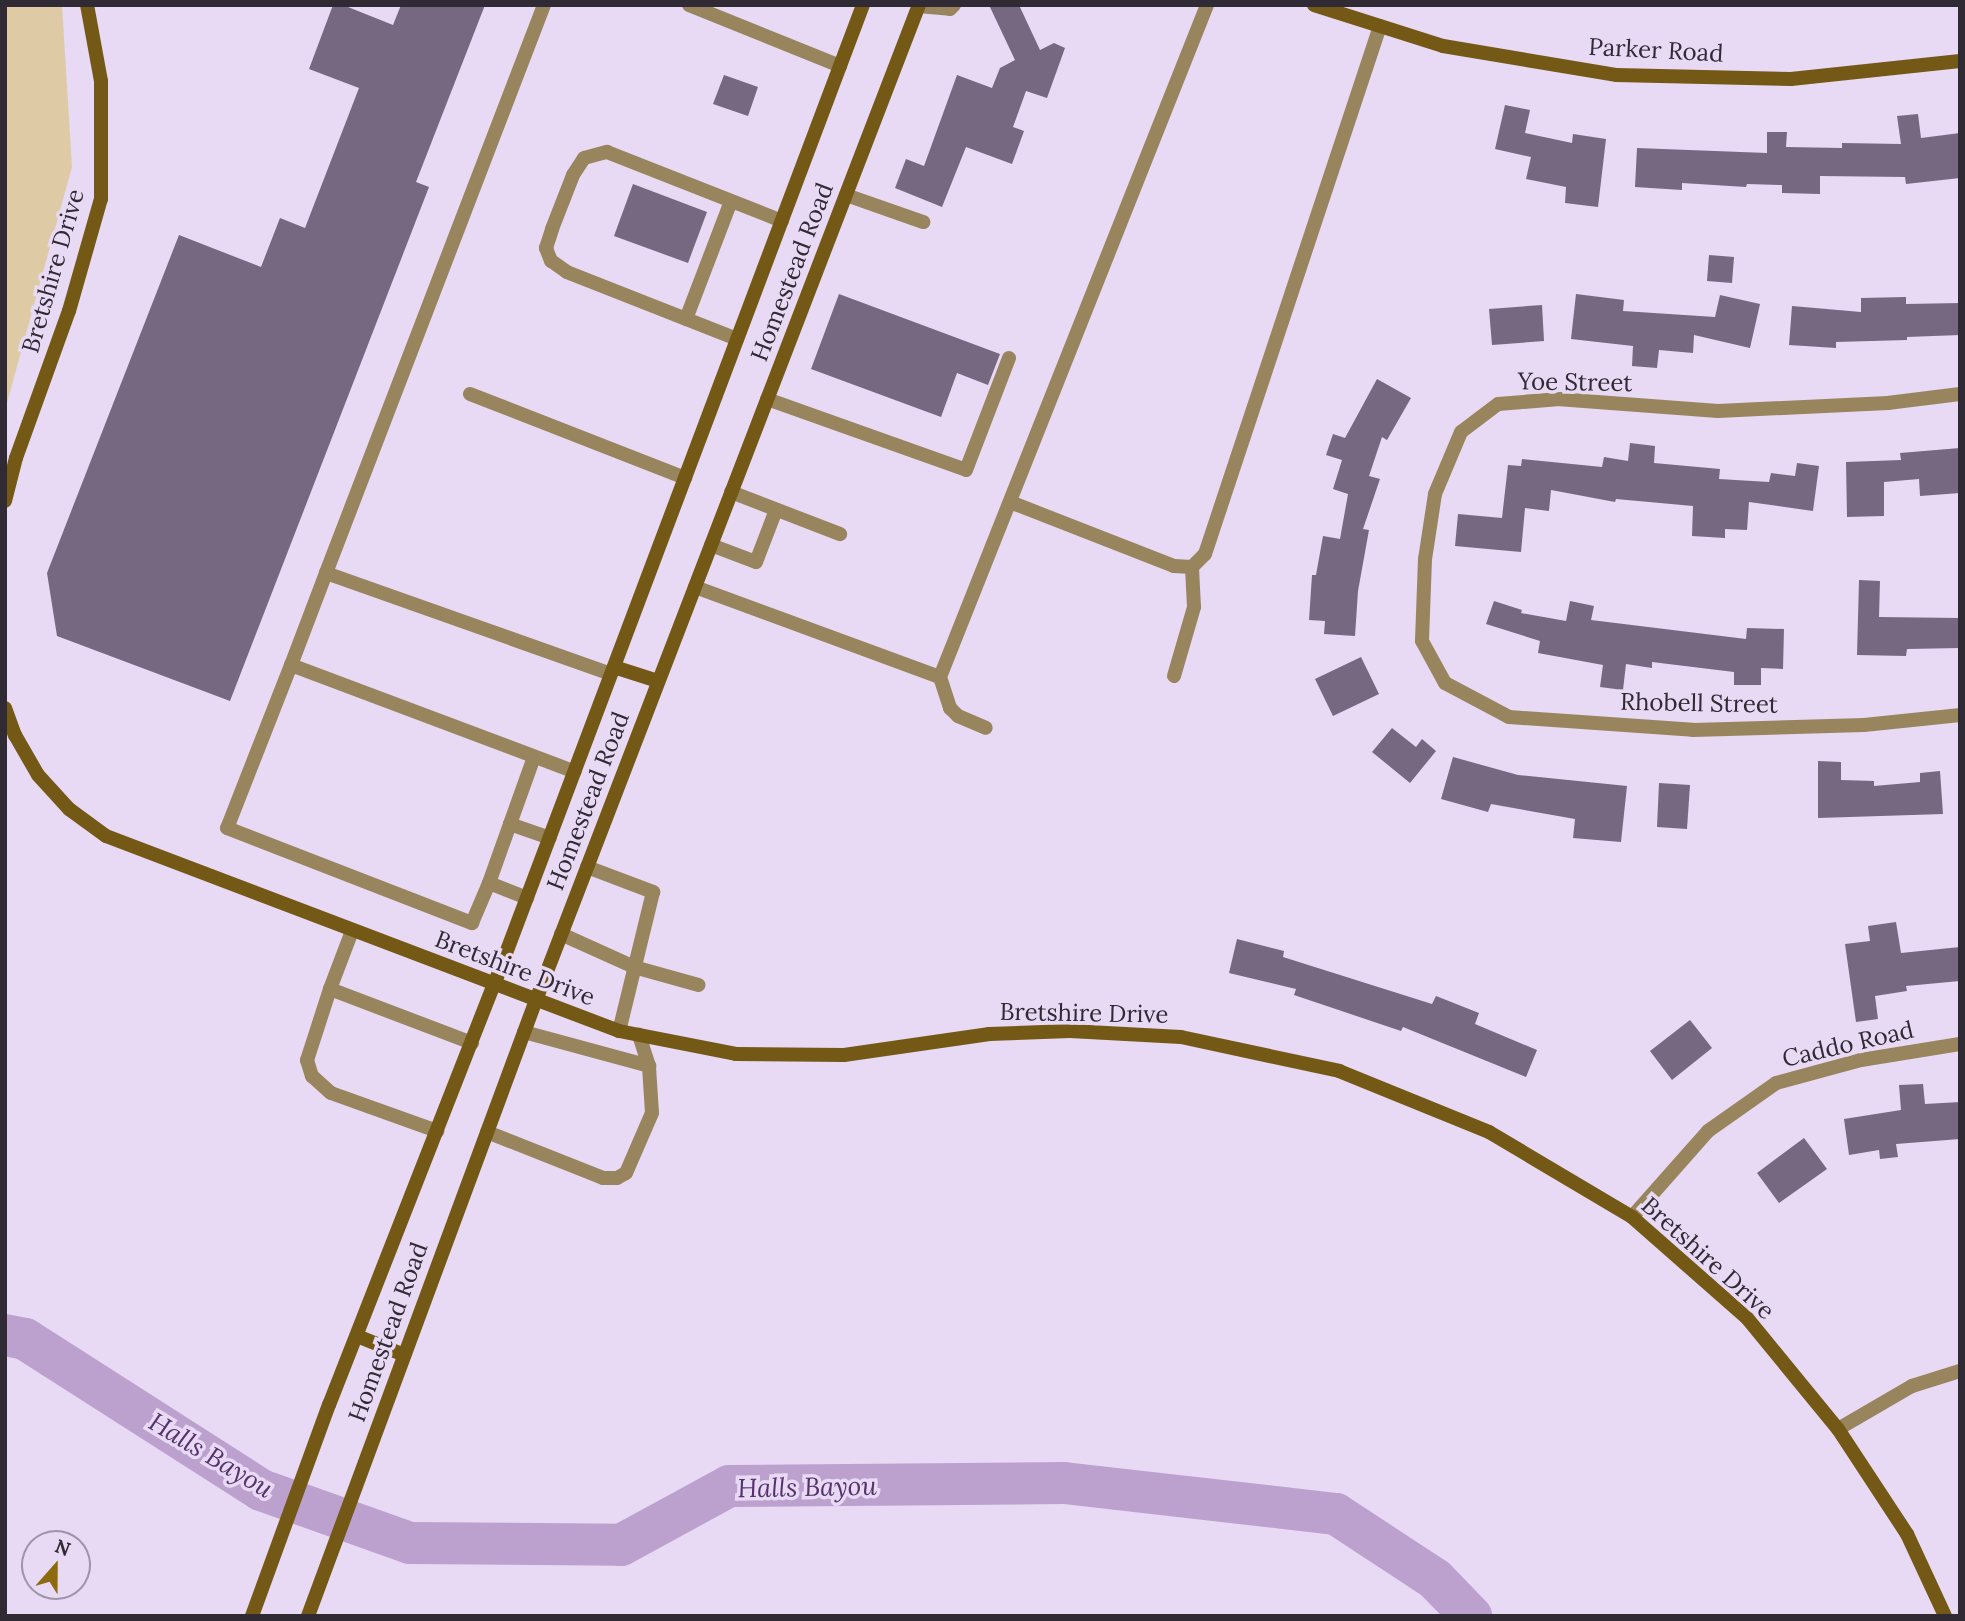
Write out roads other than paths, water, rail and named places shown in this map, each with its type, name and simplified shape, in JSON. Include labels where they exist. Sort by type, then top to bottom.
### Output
[{"type":"main road","name":"Bretshire Drive","points":[[5,501],[16,458],[69,311],[101,199],[101,81],[87,5]]},
{"type":"main road","name":"Homestead Road","points":[[252,1616],[329,1405],[472,1043],[863,5]]},
{"type":"main road","name":"Parker Road","points":[[1314,5],[1443,46],[1616,75],[1791,79],[1960,61]]},
{"type":"main road","name":"Homestead Road","points":[[310,1610],[561,934],[918,6]]},
{"type":"main road","points":[[613,671],[659,681]]},
{"type":"main road","name":"Bretshire Drive","points":[[5,708],[15,735],[38,775],[69,809],[107,836],[619,1031],[736,1054],[844,1055],[989,1034],[1070,1031],[1181,1037],[1339,1071],[1489,1132],[1633,1217],[1746,1318],[1838,1429],[1907,1534],[1945,1616]]},
{"type":"main road","points":[[356,1336],[404,1355]]},
{"type":"street","points":[[534,757],[472,923],[227,828],[544,5]]},
{"type":"street","points":[[689,5],[840,66]]},
{"type":"street","points":[[918,6],[950,9],[954,5]]},
{"type":"street","points":[[986,727],[958,716],[950,708],[940,677],[1207,5]]},
{"type":"street","points":[[1174,676],[1194,607],[1192,568],[1205,554],[1380,26]]},
{"type":"street","points":[[737,339],[567,272],[551,261],[545,247],[573,175],[584,158],[607,152],[782,221]]},
{"type":"street","points":[[846,195],[923,222]]},
{"type":"street","points":[[686,319],[731,201]]},
{"type":"street","points":[[767,399],[966,470],[1009,358]]},
{"type":"street","points":[[470,394],[685,478]]},
{"type":"street","name":"Yoe Street","points":[[1445,683],[1422,641],[1425,559],[1435,494],[1461,432],[1499,404],[1560,400],[1718,411],[1888,402],[1960,394]]},
{"type":"street","points":[[731,492],[840,534]]},
{"type":"street","points":[[1010,502],[1174,566],[1192,568]]},
{"type":"street","points":[[711,545],[756,562],[776,510]]},
{"type":"street","points":[[326,573],[613,671]]},
{"type":"street","points":[[695,587],[940,677]]},
{"type":"street","points":[[290,665],[575,772]]},
{"type":"street","name":"Rhobell Street","points":[[1445,683],[1510,717],[1693,730],[1864,725],[1960,715]]},
{"type":"street","points":[[510,824],[550,838]]},
{"type":"street","points":[[587,867],[653,892],[619,1031]]},
{"type":"street","points":[[489,883],[527,898]]},
{"type":"street","points":[[352,931],[307,1060],[312,1076],[331,1093],[437,1131]]},
{"type":"street","points":[[561,934],[634,967],[699,985]]},
{"type":"street","points":[[330,989],[472,1043]]},
{"type":"street","points":[[524,1032],[649,1066]]},
{"type":"street","points":[[487,1132],[603,1178],[617,1178],[626,1172],[638,1151],[652,1113],[649,1066],[639,1035]]},
{"type":"street","name":"Caddo Road","points":[[1633,1217],[1708,1131],[1776,1083],[1861,1060],[1960,1044]]},
{"type":"street","points":[[1838,1429],[1912,1386],[1960,1371]]},
{"type":"waterway","name":"Halls Bayou","points":[[5,1335],[25,1339],[261,1490],[410,1543],[621,1545],[729,1486],[1064,1483],[1336,1514],[1435,1579],[1471,1616]]}]
